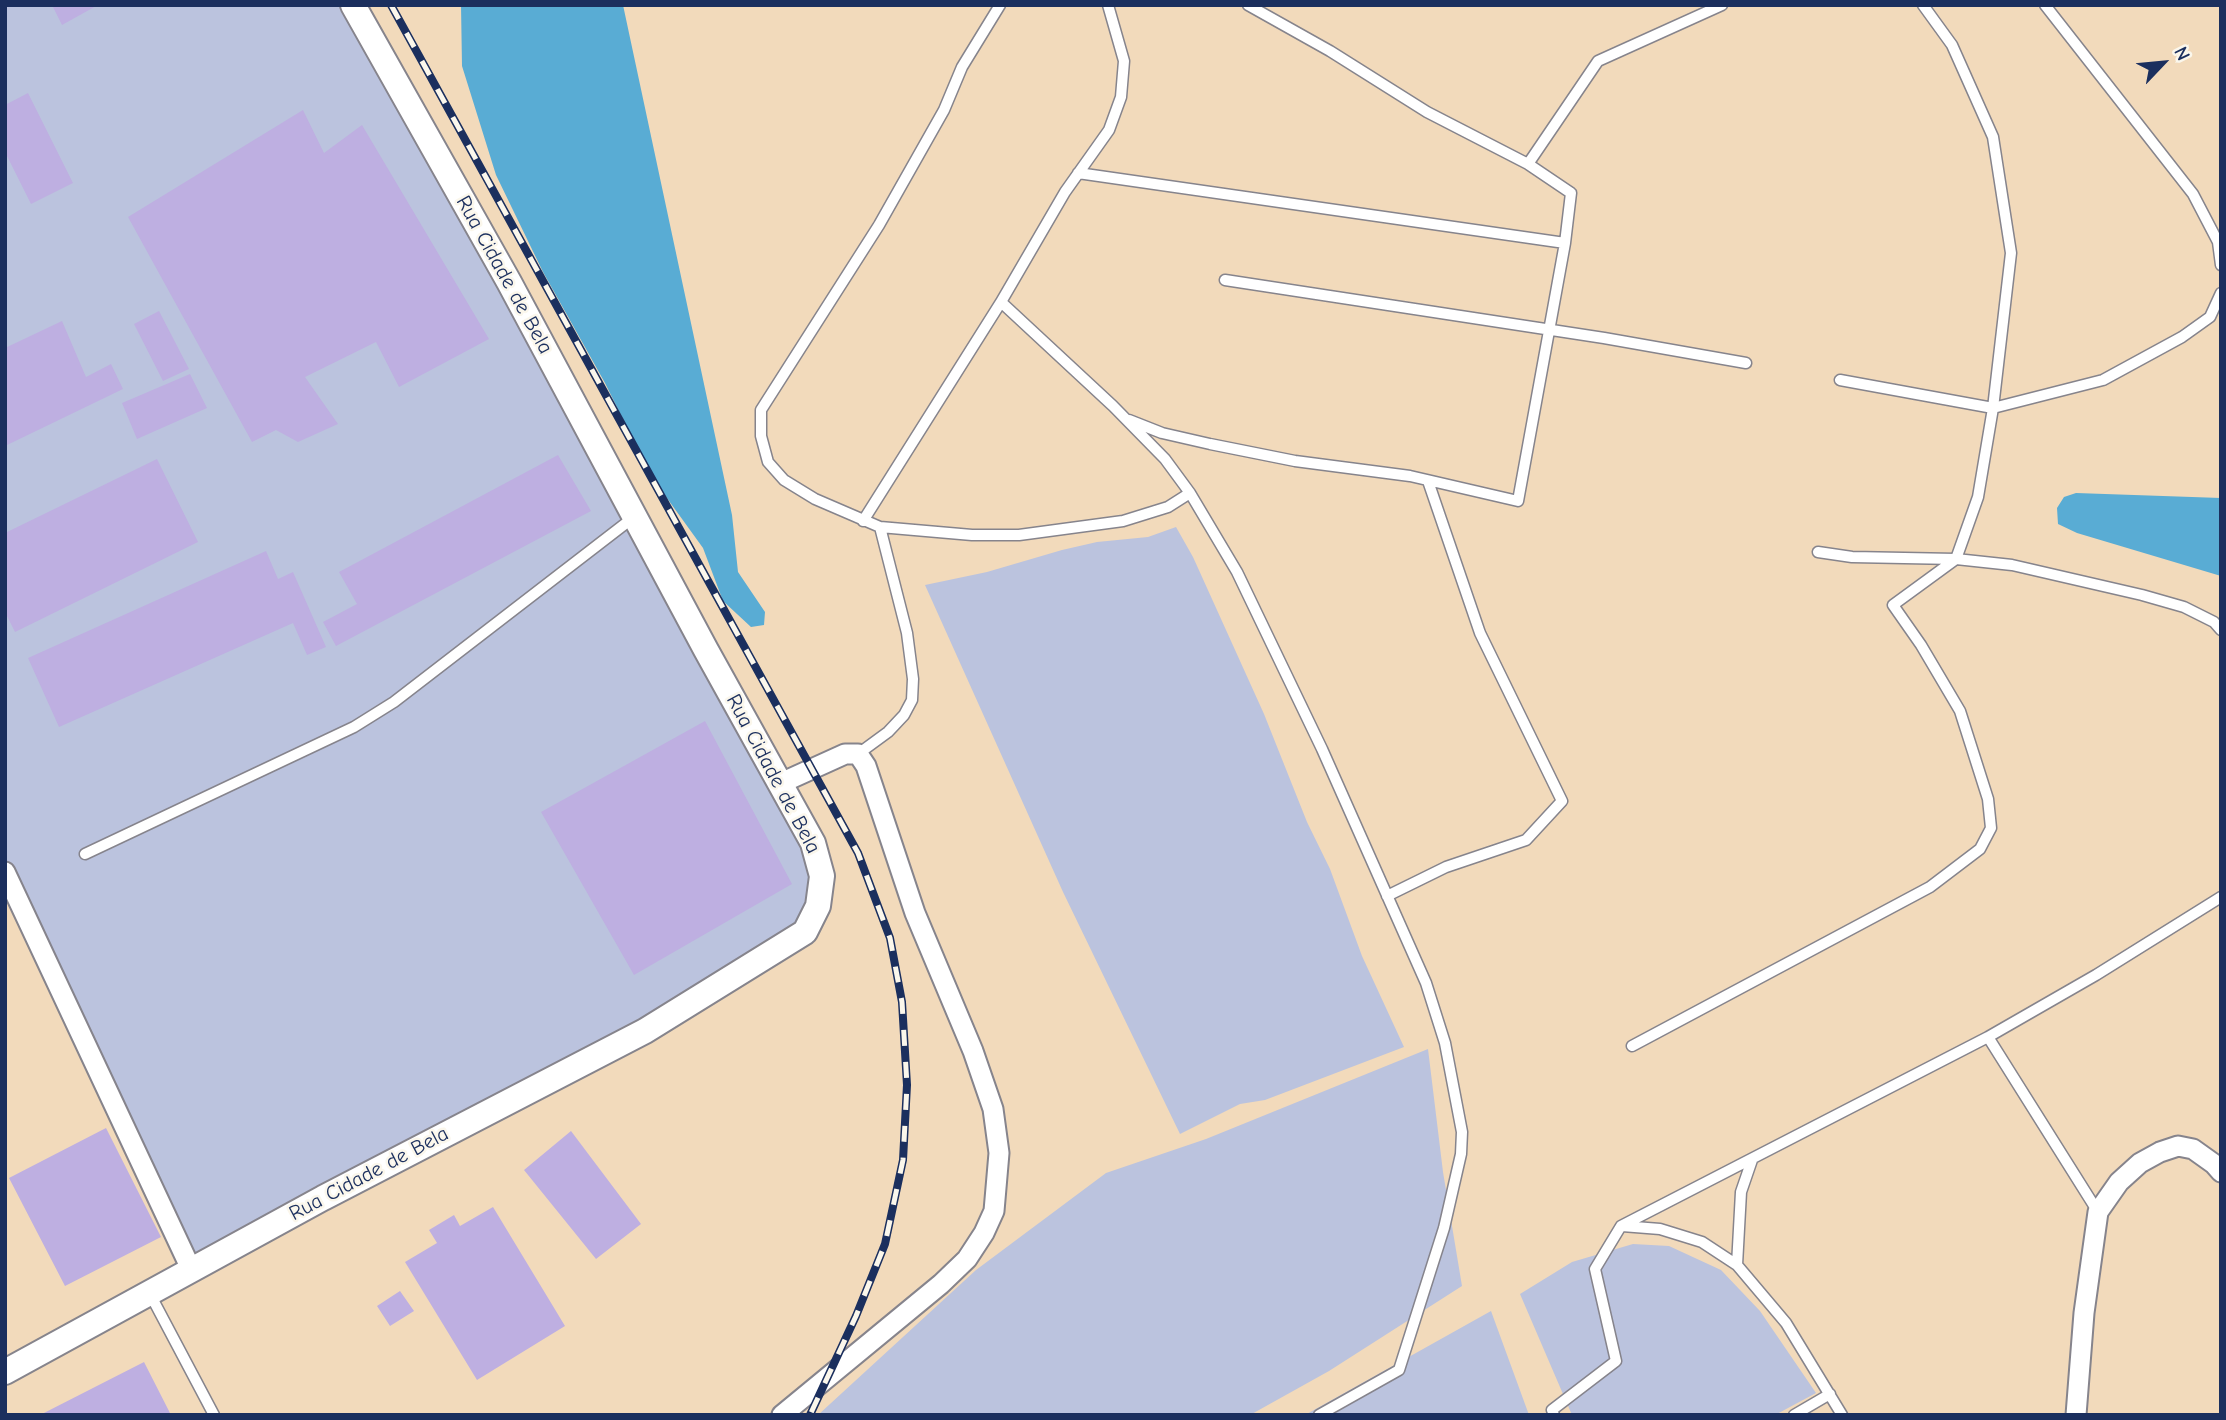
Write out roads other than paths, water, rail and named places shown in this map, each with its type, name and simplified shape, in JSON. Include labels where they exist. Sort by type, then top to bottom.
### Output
[{"type":"street","name":"Rua Cidade de Bela","points":[[5,1372],[336,1191],[645,1031],[805,932],[818,906],[822,876],[813,843],[509,282],[353,5]]},
{"type":"street","points":[[780,783],[845,754],[858,754],[866,766],[915,913],[973,1051],[993,1110],[999,1153],[995,1211],[967,1259],[941,1284],[782,1415]]},
{"type":"street","points":[[5,872],[191,1269]]},
{"type":"street","points":[[2076,1415],[2084,1313],[2098,1212],[2119,1182],[2140,1163],[2178,1146],[2193,1149],[2221,1172]]},
{"type":"lane","points":[[1000,5],[962,67],[944,110],[879,225],[761,410],[761,436],[768,462],[784,480],[815,499],[863,521],[880,527],[972,535],[1019,535],[1123,521],[1168,507],[1190,493]]},
{"type":"lane","points":[[863,521],[1001,302],[1078,173],[1109,130],[1121,97],[1124,61],[1108,5]]},
{"type":"lane","points":[[1122,418],[1162,433],[1210,444],[1295,461],[1410,476],[1518,501],[1565,243],[1571,192],[1528,164],[1439,119],[1330,51],[1248,5]]},
{"type":"lane","points":[[1528,164],[1598,61],[1722,5]]},
{"type":"lane","points":[[1632,1046],[1930,887],[1980,849],[1991,828],[1988,799],[1960,711],[1921,645],[1893,605],[1956,559],[1978,497],[1993,408],[2011,253],[1993,136],[1952,46],[1923,5]]},
{"type":"lane","points":[[2045,5],[2193,194],[2218,242],[2221,265]]},
{"type":"lane","points":[[1078,173],[1565,243]]},
{"type":"lane","points":[[1225,280],[1550,329],[1746,363]]},
{"type":"lane","points":[[1840,380],[1993,408],[2103,380],[2182,337],[2210,317],[2221,293]]},
{"type":"lane","points":[[1001,302],[1113,406],[1165,459],[1190,493],[1237,572],[1276,649],[1426,983],[1442,1032],[1462,1132],[1461,1154],[1444,1228],[1399,1370],[1319,1415]]},
{"type":"lane","points":[[1387,896],[1446,867],[1526,840],[1562,801],[1480,633],[1428,481]]},
{"type":"lane","points":[[85,854],[354,727],[394,702],[635,516]]},
{"type":"lane","points":[[858,754],[888,732],[904,715],[912,700],[913,679],[907,633],[880,527]]},
{"type":"lane","points":[[1818,552],[1852,557],[1956,559],[2012,565],[2184,607],[2214,622],[2221,630]]},
{"type":"lane","points":[[1555,1415],[1552,1410],[1616,1360],[1595,1269],[1621,1226],[1988,1037],[2096,975],[2221,897]]},
{"type":"lane","points":[[1988,1037],[2098,1212]]},
{"type":"lane","points":[[1737,1265],[1741,1192],[1752,1160]]},
{"type":"lane","points":[[1621,1226],[1660,1229],[1702,1242],[1737,1265],[1786,1323],[1842,1415]]},
{"type":"lane","points":[[150,1294],[214,1415]]},
{"type":"lane","points":[[1794,1415],[1830,1394]]},
{"type":"water","points":[[461,5],[623,5],[732,515],[738,572],[765,612],[764,625],[751,627],[723,601],[703,548],[651,476],[605,383],[543,272],[496,175],[462,66]]},
{"type":"water","points":[[2076,493],[2221,498],[2221,576],[2077,533],[2058,524],[2057,508],[2064,497]]},
{"type":"railway","points":[[391,5],[858,853],[890,938],[902,1002],[907,1085],[903,1160],[885,1244],[856,1316],[810,1415]]}]
